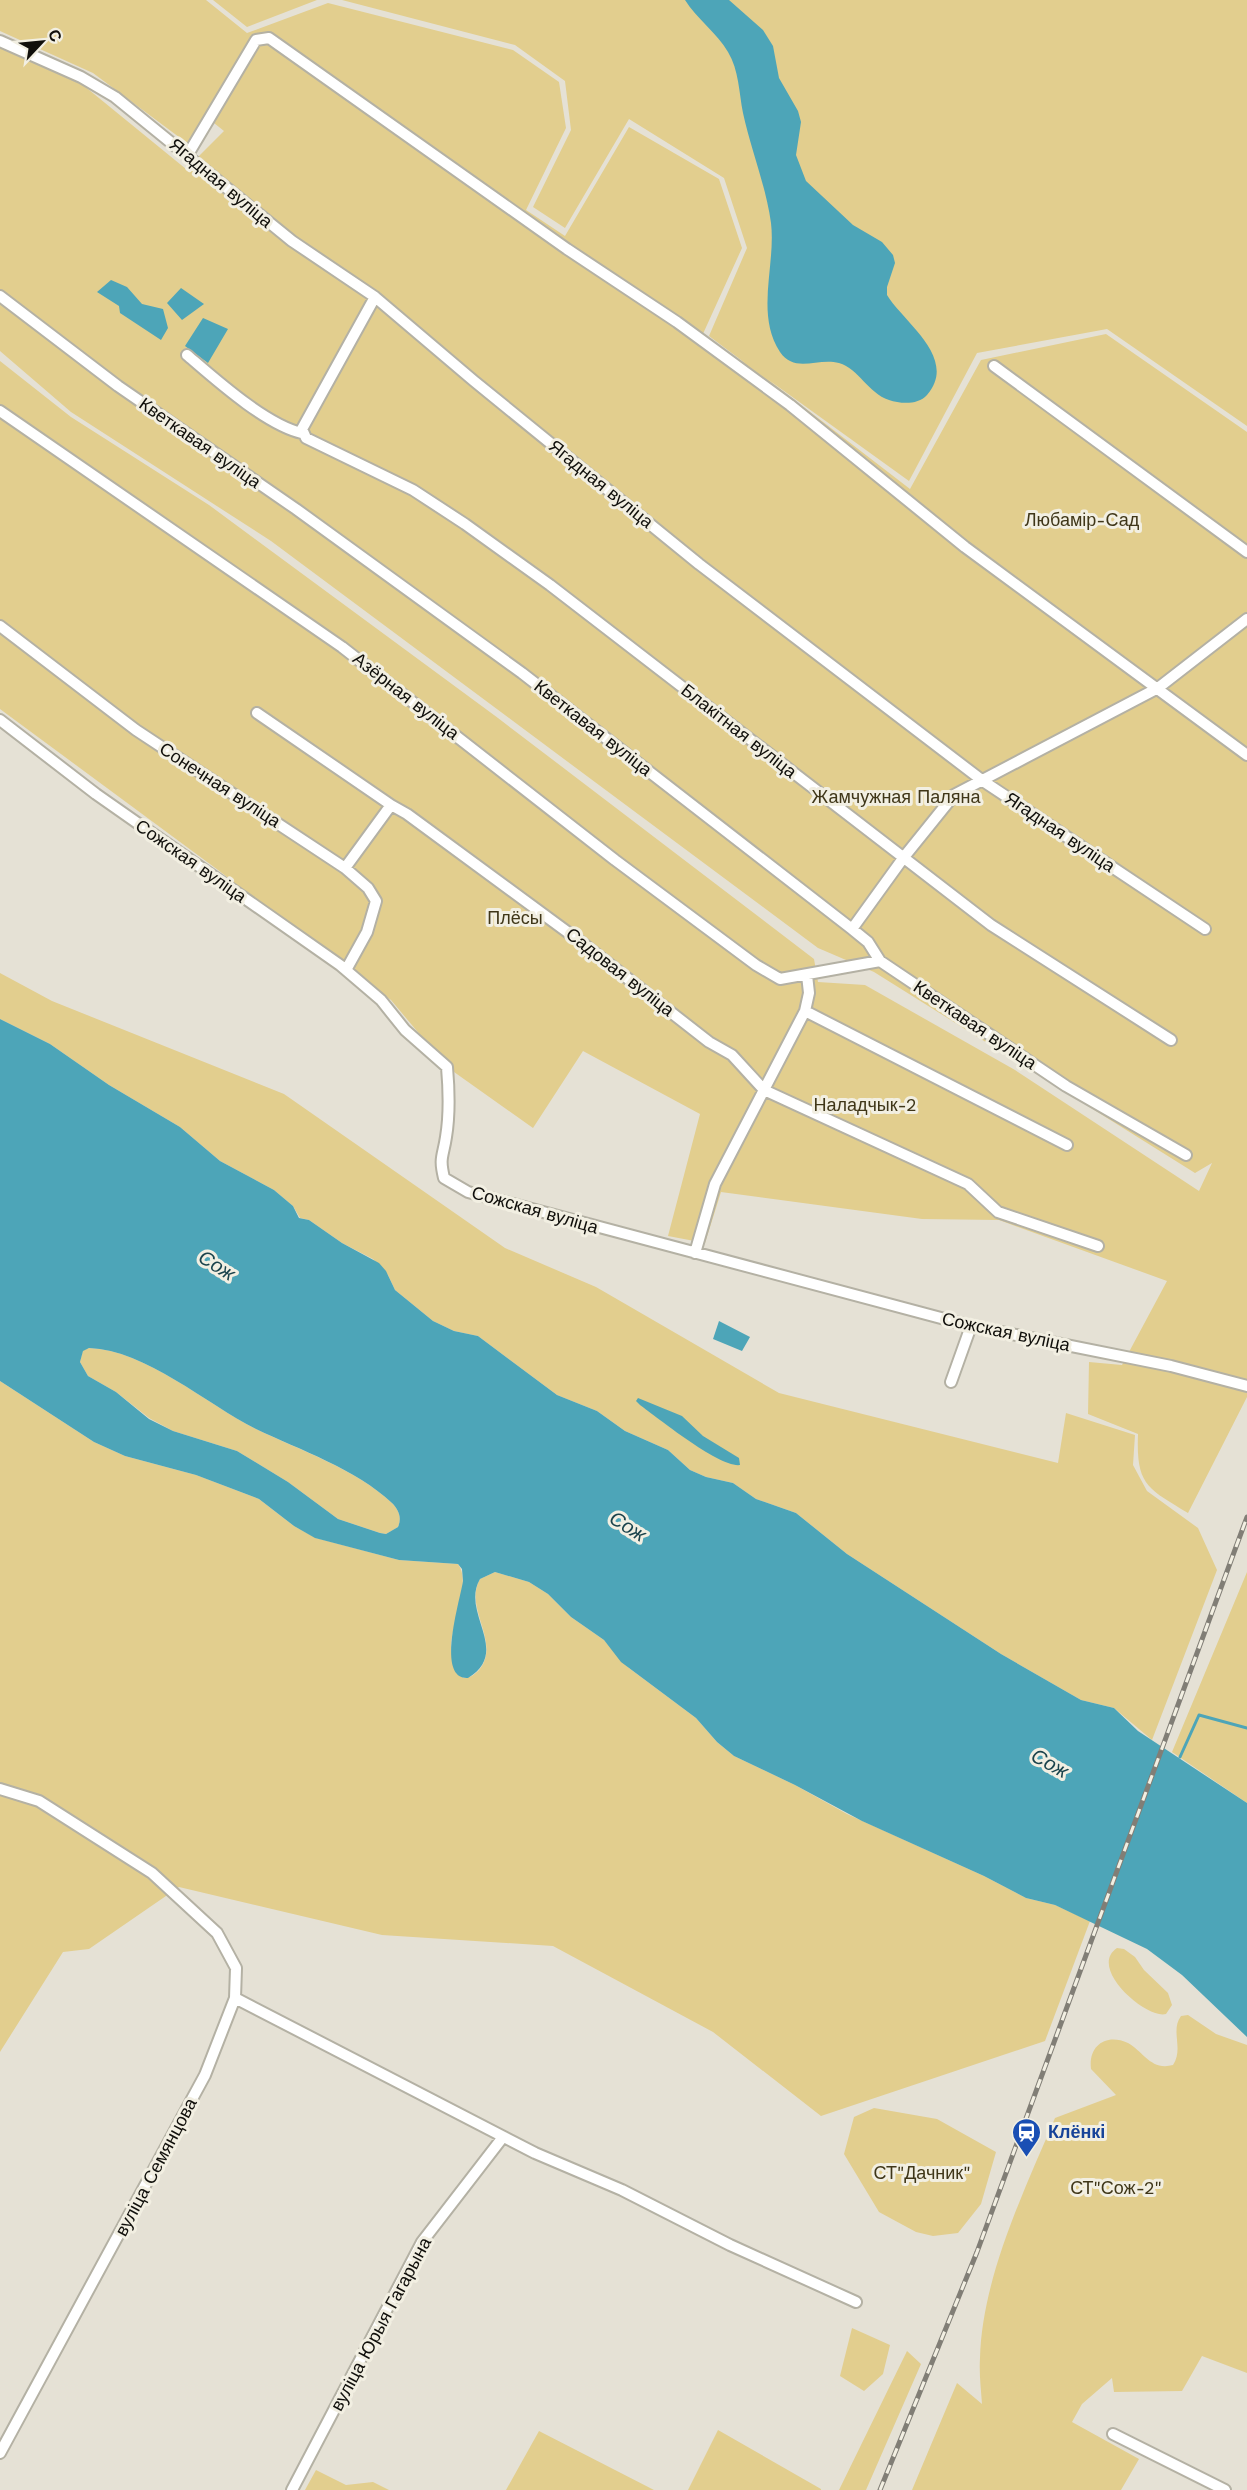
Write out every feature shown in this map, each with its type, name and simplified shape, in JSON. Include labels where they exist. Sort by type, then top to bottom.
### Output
[{"type":"street","points":[[187,156],[256,40],[269,38],[567,249],[687,329],[790,405],[965,547],[1247,755]]},
{"type":"street","name":"Ягадная вуліца","points":[[0,41],[81,77],[115,97],[292,241],[375,297],[474,381],[699,564],[983,781],[1205,928]]},
{"type":"street","name":"Кветкавая вуліца","points":[[0,296],[118,386],[305,516],[522,673],[852,929],[868,942],[880,961],[1066,1086],[1186,1155]]},
{"type":"street","points":[[302,433],[302,429],[375,297]]},
{"type":"street","name":"Блакітная вуліца","points":[[187,355],[253,407],[284,427],[302,433],[334,453],[413,490],[465,524],[550,585],[991,925],[1171,1040]]},
{"type":"street","points":[[994,366],[1247,552]]},
{"type":"street","name":"Азёрная вуліца","points":[[0,411],[342,646],[615,860],[756,965],[780,979],[880,961]]},
{"type":"street","points":[[852,929],[903,857],[954,795],[1158,688],[1247,619]]},
{"type":"street","name":"Сонечная вуліца","points":[[0,626],[136,730],[345,868],[368,888],[376,901],[366,932],[346,970]]},
{"type":"street","name":"Садовая вуліца","points":[[257,713],[390,805],[408,814],[485,871],[709,1042],[732,1055],[764,1090]]},
{"type":"street","name":"Сожская вуліца","points":[[0,720],[96,794],[346,970],[381,1000],[405,1030],[447,1067],[450,1096],[446,1138],[440,1160],[444,1178],[468,1192],[502,1203],[971,1326],[1171,1366],[1247,1386]]},
{"type":"street","points":[[345,868],[390,805]]},
{"type":"street","points":[[695,1253],[715,1184],[805,1011],[809,993],[807,975]]},
{"type":"street","points":[[805,1011],[1067,1145]]},
{"type":"street","points":[[764,1090],[968,1184],[998,1212],[1098,1246]]},
{"type":"street","points":[[951,1383],[971,1326]]},
{"type":"street","name":"вуліца Семянцова","points":[[0,1789],[39,1801],[168,1886],[217,1933],[236,1968],[235,1998],[205,2075],[0,2453]]},
{"type":"street","points":[[235,1998],[503,2137],[622,2190],[730,2245],[856,2302]]},
{"type":"street","name":"вуліца Юрыя Гагарына","points":[[292,2490],[422,2242],[503,2137]]},
{"type":"street","points":[[1113,2434],[1225,2490]]},
{"type":"green space","points":[[0,0],[206,0],[247,33],[328,3],[513,50],[559,82],[566,128],[526,210],[565,236],[629,127],[719,179],[742,248],[702,336],[745,363],[709,336],[747,248],[724,178],[629,119],[565,228],[533,207],[571,130],[565,81],[515,45],[342,0],[1247,0],[1247,426],[1107,329],[977,353],[909,481],[766,378],[910,489],[981,360],[1106,334],[1247,432],[1247,1397],[1188,1513],[1163,1497],[1147,1483],[1139,1464],[1138,1434],[1088,1414],[1089,1362],[1122,1365],[1167,1281],[999,1220],[922,1219],[721,1192],[705,1243],[668,1236],[700,1114],[583,1051],[533,1128],[447,1067],[391,1000],[346,970],[218,870],[0,709],[0,361],[71,417],[209,505],[498,718],[814,959],[818,982],[865,985],[1015,1070],[1199,1191],[1212,1163],[1195,1173],[874,972],[818,948],[271,541],[71,412],[0,351],[0,48],[83,85],[186,169],[224,131],[209,119],[187,143],[93,73],[0,31]]},
{"type":"green space","points":[[213,0],[317,0],[247,27]]},
{"type":"green space","points":[[0,973],[52,1001],[284,1094],[505,1248],[596,1287],[779,1393],[1058,1463],[1066,1413],[1135,1435],[1133,1465],[1147,1491],[1198,1528],[1217,1570],[1152,1740],[1114,1708],[1081,1700],[1001,1654],[847,1554],[796,1513],[756,1499],[733,1483],[706,1477],[690,1470],[668,1450],[625,1431],[597,1411],[557,1395],[478,1336],[454,1331],[433,1321],[395,1290],[388,1275],[373,1259],[342,1243],[309,1220],[300,1218],[293,1206],[274,1190],[220,1161],[180,1127],[109,1085],[50,1044],[0,1019]]},
{"type":"green space","points":[[89,1348],[110,1351],[154,1368],[256,1429],[327,1461],[362,1480],[378,1491],[398,1511],[400,1517],[398,1527],[386,1534],[338,1519],[288,1482],[237,1451],[173,1431],[149,1418],[116,1392],[88,1376],[80,1362],[83,1350]]},
{"type":"green space","points":[[0,1381],[94,1442],[125,1456],[196,1475],[259,1499],[294,1526],[316,1538],[399,1560],[458,1564],[463,1582],[451,1651],[463,1678],[470,1677],[479,1670],[485,1660],[485,1637],[476,1602],[476,1590],[480,1579],[495,1572],[529,1582],[548,1594],[571,1617],[604,1640],[629,1668],[696,1718],[717,1742],[734,1756],[795,1785],[847,1814],[984,1876],[1026,1898],[1055,1905],[1090,1921],[1045,2041],[821,2116],[713,2032],[553,1946],[382,1935],[179,1887],[89,1949],[63,1952],[0,2052]]},
{"type":"green space","points":[[1247,1572],[1247,1803],[1172,1752]]},
{"type":"green space","points":[[1117,1948],[1124,1949],[1135,1957],[1144,1970],[1168,1993],[1172,2005],[1166,2014],[1157,2014],[1134,2001],[1114,1979],[1109,1968],[1110,1957]]},
{"type":"green space","name":"СТ\"Сож-2\"","points":[[1188,2015],[1216,2034],[1247,2045],[1247,2373],[1202,2356],[1182,2391],[1114,2392],[1112,2378],[1082,2404],[1072,2422],[1139,2459],[1121,2490],[912,2490],[957,2383],[982,2404],[980,2358],[988,2297],[996,2266],[1018,2205],[1055,2118],[1116,2095],[1091,2069],[1092,2054],[1100,2044],[1106,2041],[1120,2040],[1134,2047],[1153,2063],[1173,2065],[1177,2052],[1178,2022],[1181,2016]]},
{"type":"green space","name":"СТ\"Дачник\"","points":[[874,2108],[937,2119],[996,2152],[981,2204],[958,2233],[933,2236],[916,2232],[879,2212],[844,2154],[854,2117]]},
{"type":"green space","points":[[852,2328],[890,2345],[883,2374],[864,2391],[840,2376]]},
{"type":"green space","points":[[907,2351],[921,2364],[866,2490],[839,2490]]},
{"type":"green space","points":[[718,2430],[821,2489],[821,2490],[688,2490]]},
{"type":"green space","points":[[539,2431],[654,2490],[506,2490]]},
{"type":"green space","points":[[316,2470],[346,2485],[373,2482],[389,2490],[305,2490]]},
{"type":"water","points":[[685,0],[729,0],[763,30],[773,46],[779,78],[798,111],[801,122],[796,155],[806,181],[853,225],[882,242],[893,255],[895,263],[887,287],[887,295],[925,341],[933,354],[936,368],[935,381],[927,395],[919,401],[899,402],[882,397],[852,370],[839,363],[800,364],[786,359],[780,352],[773,337],[767,306],[771,223],[766,195],[743,113],[737,74],[732,59],[723,45]]},
{"type":"water","points":[[111,280],[127,287],[142,304],[163,309],[168,328],[161,340],[120,313],[119,306],[97,292]]},
{"type":"water","points":[[181,288],[204,304],[182,320],[167,303]]},
{"type":"water","points":[[203,318],[228,329],[208,363],[185,346]]},
{"type":"water","name":"Сож","points":[[0,1019],[50,1044],[109,1085],[180,1127],[220,1161],[274,1190],[293,1206],[299,1218],[309,1220],[342,1243],[379,1263],[386,1271],[395,1290],[433,1321],[454,1331],[478,1336],[557,1395],[597,1411],[625,1431],[668,1450],[690,1470],[706,1477],[733,1483],[756,1499],[796,1513],[847,1554],[1001,1654],[1081,1700],[1114,1708],[1138,1731],[1247,1803],[1247,2037],[1182,1975],[1147,1949],[1055,1905],[1026,1898],[984,1876],[862,1821],[734,1756],[717,1742],[696,1718],[621,1662],[604,1640],[571,1617],[548,1594],[529,1582],[495,1572],[480,1579],[476,1592],[476,1605],[486,1644],[486,1656],[480,1667],[468,1678],[458,1675],[453,1666],[451,1653],[463,1581],[462,1569],[458,1564],[399,1560],[315,1538],[294,1526],[259,1499],[196,1475],[125,1456],[94,1442],[0,1381]],"holes":[[[89,1348],[110,1351],[154,1368],[256,1429],[327,1461],[362,1480],[378,1491],[398,1511],[400,1517],[398,1527],[386,1534],[338,1519],[288,1482],[237,1451],[173,1431],[149,1419],[116,1392],[88,1376],[80,1362],[83,1351]]]},
{"type":"water","points":[[719,1321],[750,1337],[742,1351],[713,1339]]},
{"type":"water","points":[[638,1398],[682,1416],[703,1436],[739,1458],[740,1465],[718,1459],[704,1451],[640,1405],[636,1401]]},
{"type":"waterway","points":[[1180,1757],[1199,1715],[1247,1728]]},
{"type":"railway","points":[[880,2490],[977,2252],[1247,1517]]},
{"type":"place","name":"Клёнкі","points":[[1027,2158]]},
{"type":"park label","name":"Любамір-Сад","points":[[1082,520]]},
{"type":"park label","name":"Жамчужная Паляна","points":[[896,797]]},
{"type":"park label","name":"Плёсы","points":[[515,918]]},
{"type":"park label","name":"Наладчык-2","points":[[865,1105]]}]
